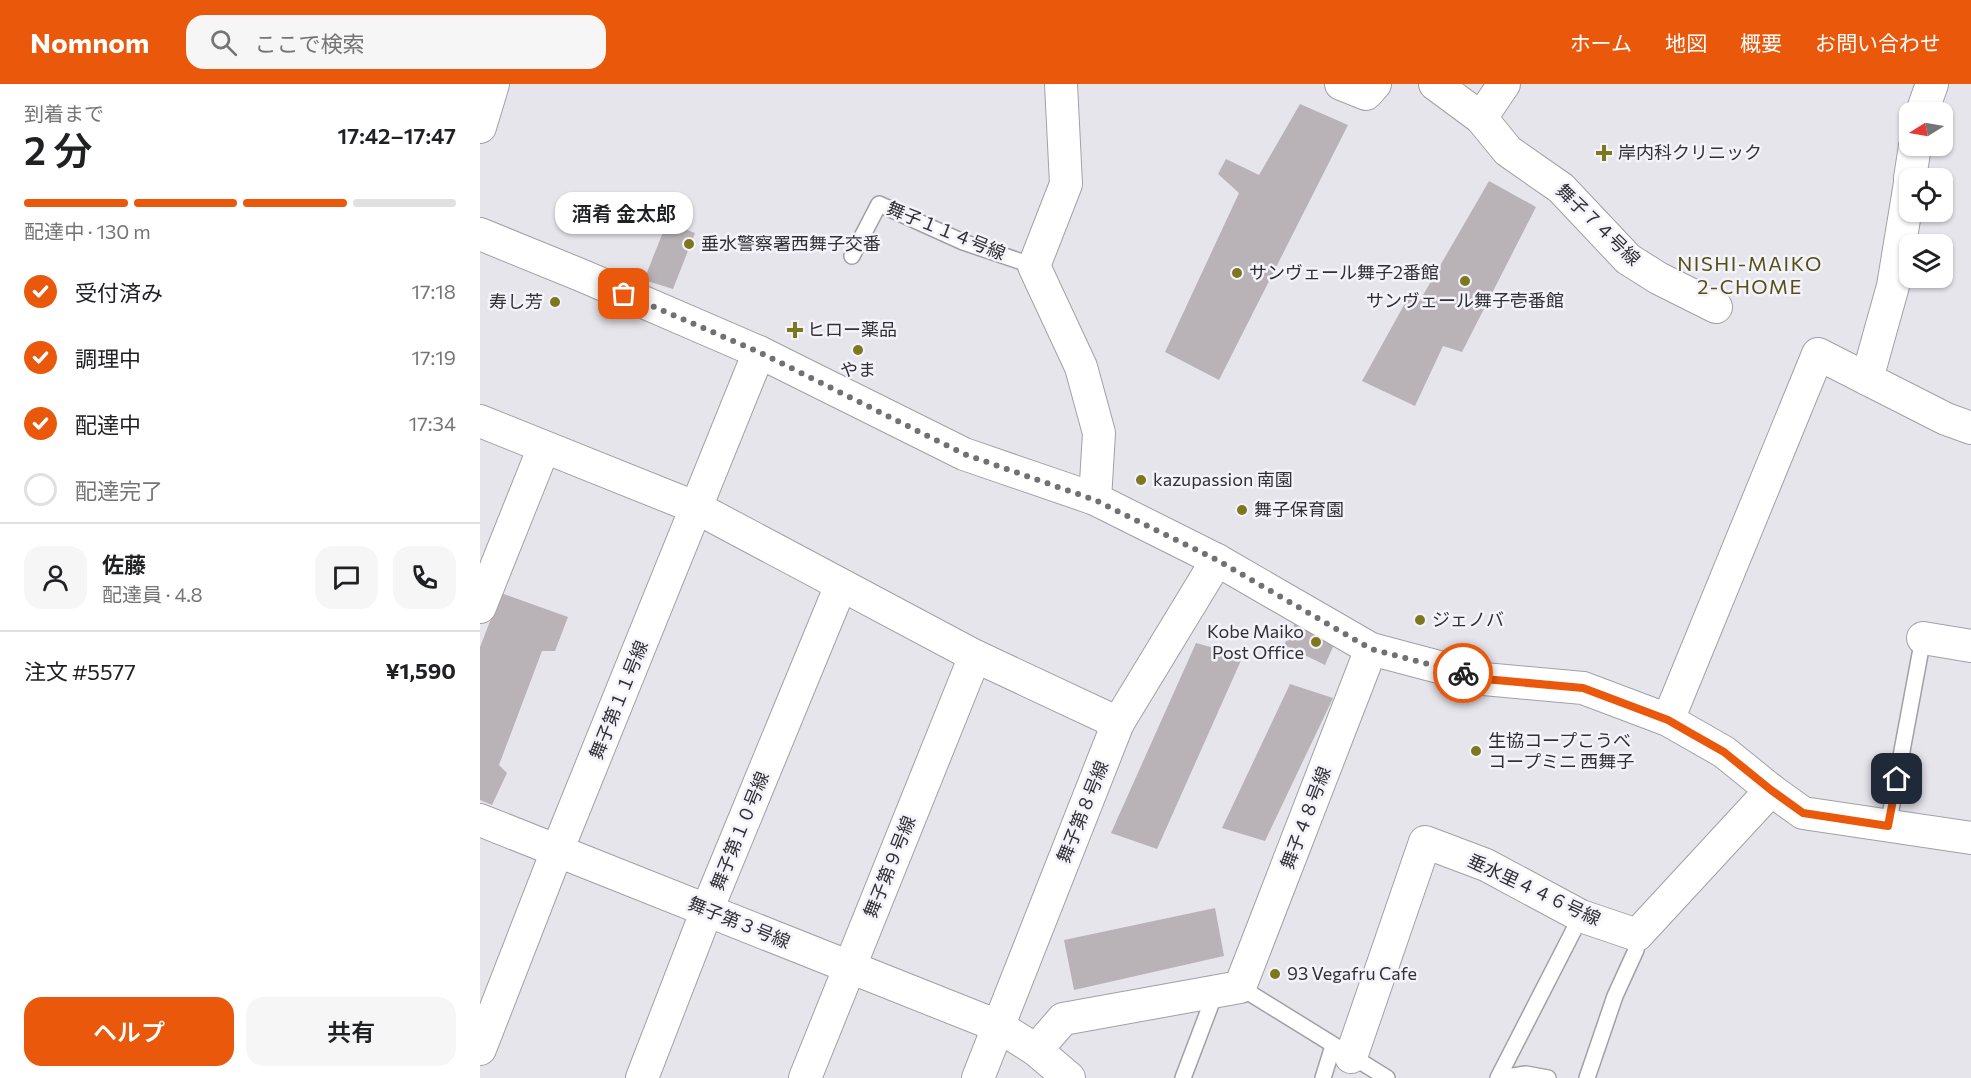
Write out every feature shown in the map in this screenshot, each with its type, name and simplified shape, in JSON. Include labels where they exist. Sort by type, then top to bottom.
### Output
[{"type":"street","points":[[480,127],[493,84]]},
{"type":"street","points":[[1061,84],[1066,184],[1034,266],[1082,367],[1099,433],[1095,500]]},
{"type":"street","points":[[1341,84],[1366,94],[1375,84]]},
{"type":"street","name":"舞子７４号線","points":[[1435,84],[1481,118],[1508,151],[1561,188],[1628,259],[1658,278],[1716,307]]},
{"type":"street","points":[[1481,118],[1504,84]]},
{"type":"street","points":[[1926,102],[1932,84]]},
{"type":"street","points":[[1867,379],[1893,286],[1904,222]]},
{"type":"street","points":[[480,234],[759,352],[964,454],[1095,500],[1217,560],[1371,649],[1484,679],[1583,688],[1668,720],[1724,752],[1803,813],[1971,837]]},
{"type":"street","name":"舞子第１１号線","points":[[480,1049],[557,851],[759,352]]},
{"type":"street","points":[[1668,720],[1818,354],[1946,419],[1971,428]]},
{"type":"street","points":[[480,421],[697,508],[975,656],[1118,723]]},
{"type":"street","points":[[480,607],[544,447]]},
{"type":"street","name":"舞子第８号線","points":[[978,1078],[1118,723],[1217,560]]},
{"type":"street","name":"舞子第１０号線","points":[[642,1078],[707,910],[841,585]]},
{"type":"street","points":[[1923,638],[1971,646]]},
{"type":"street","name":"舞子４８号線","points":[[1228,989],[1371,649]]},
{"type":"street","name":"舞子第９号線","points":[[805,1078],[975,656]]},
{"type":"street","points":[[1637,935],[1771,790]]},
{"type":"street","name":"舞子第３号線","points":[[480,820],[998,1026],[1036,1050],[1069,1078]]},
{"type":"street","name":"垂水里４４６号線","points":[[1342,1052],[1425,842],[1486,865],[1581,916],[1637,935]]},
{"type":"street","points":[[1036,1050],[1063,1019],[1228,989]]},
{"type":"lane","name":"舞子１１４号線","points":[[852,256],[879,204],[963,242],[1034,266]]},
{"type":"lane","points":[[1888,826],[1923,638]]},
{"type":"lane","points":[[1499,1078],[1581,916]]},
{"type":"lane","points":[[1587,1078],[1615,996],[1636,950],[1637,935]]},
{"type":"lane","points":[[1183,1078],[1228,989],[1387,1078]]},
{"type":"lane","points":[[1323,1078],[1342,1052]]},
{"type":"lane","points":[[1499,1078],[1526,1074],[1548,1078]]},
{"type":"building","name":"サンヴェール舞子2番館","points":[[1300,104],[1348,125],[1219,380],[1165,352],[1239,193],[1218,174],[1226,159],[1259,175]]},
{"type":"building","name":"サンヴェール舞子壱番館","points":[[1489,181],[1536,207],[1462,352],[1443,346],[1415,406],[1362,381],[1409,296],[1419,302]]},
{"type":"building","points":[[667,222],[695,233],[673,289],[644,280]]},
{"type":"building","points":[[501,593],[568,617],[555,651],[542,651],[499,765],[507,773],[492,805],[480,800],[480,647]]},
{"type":"building","points":[[1296,621],[1336,640],[1325,665],[1284,645]]},
{"type":"building","points":[[1196,643],[1243,656],[1157,849],[1111,833]]},
{"type":"building","points":[[1290,684],[1333,698],[1265,841],[1222,828]]},
{"type":"building","points":[[1215,908],[1224,956],[1074,990],[1064,940]]},
{"type":"way so far","points":[[624,294],[759,352],[964,454],[1095,500],[1217,560],[1371,649],[1463,673]]},
{"type":"place","name":"岸内科クリニック","points":[[1604,153]]},
{"type":"place","name":"垂水警察署西舞子交番","points":[[689,244]]},
{"type":"place","name":"サンヴェール舞子2番館","points":[[1237,273]]},
{"type":"place","name":"サンヴェール舞子壱番館","points":[[1465,281]]},
{"type":"place","name":"酒肴 金太郎","points":[[624,294]]},
{"type":"place","name":"寿し芳","points":[[555,302]]},
{"type":"place","name":"ヒロー薬品","points":[[795,330]]},
{"type":"place","name":"やま","points":[[858,350]]},
{"type":"place","name":"kazupassion 南園","points":[[1141,480]]},
{"type":"place","name":"舞子保育園","points":[[1242,510]]},
{"type":"place","name":"ジェノバ","points":[[1420,620]]},
{"type":"place","name":"Kobe Maiko Post Office","points":[[1316,642]]},
{"type":"place","name":"生協コープこうべ コープミニ 西舞子","points":[[1476,751]]},
{"type":"place","name":"93 Vegafru Cafe","points":[[1275,974]]},
{"type":"district","name":"NISHI-MAIKO 2-CHOME","points":[[1750,276]]},
{"type":"route","points":[[1463,673],[1484,679],[1583,688],[1668,720],[1724,752],[1803,813],[1888,826],[1897,779]]}]
